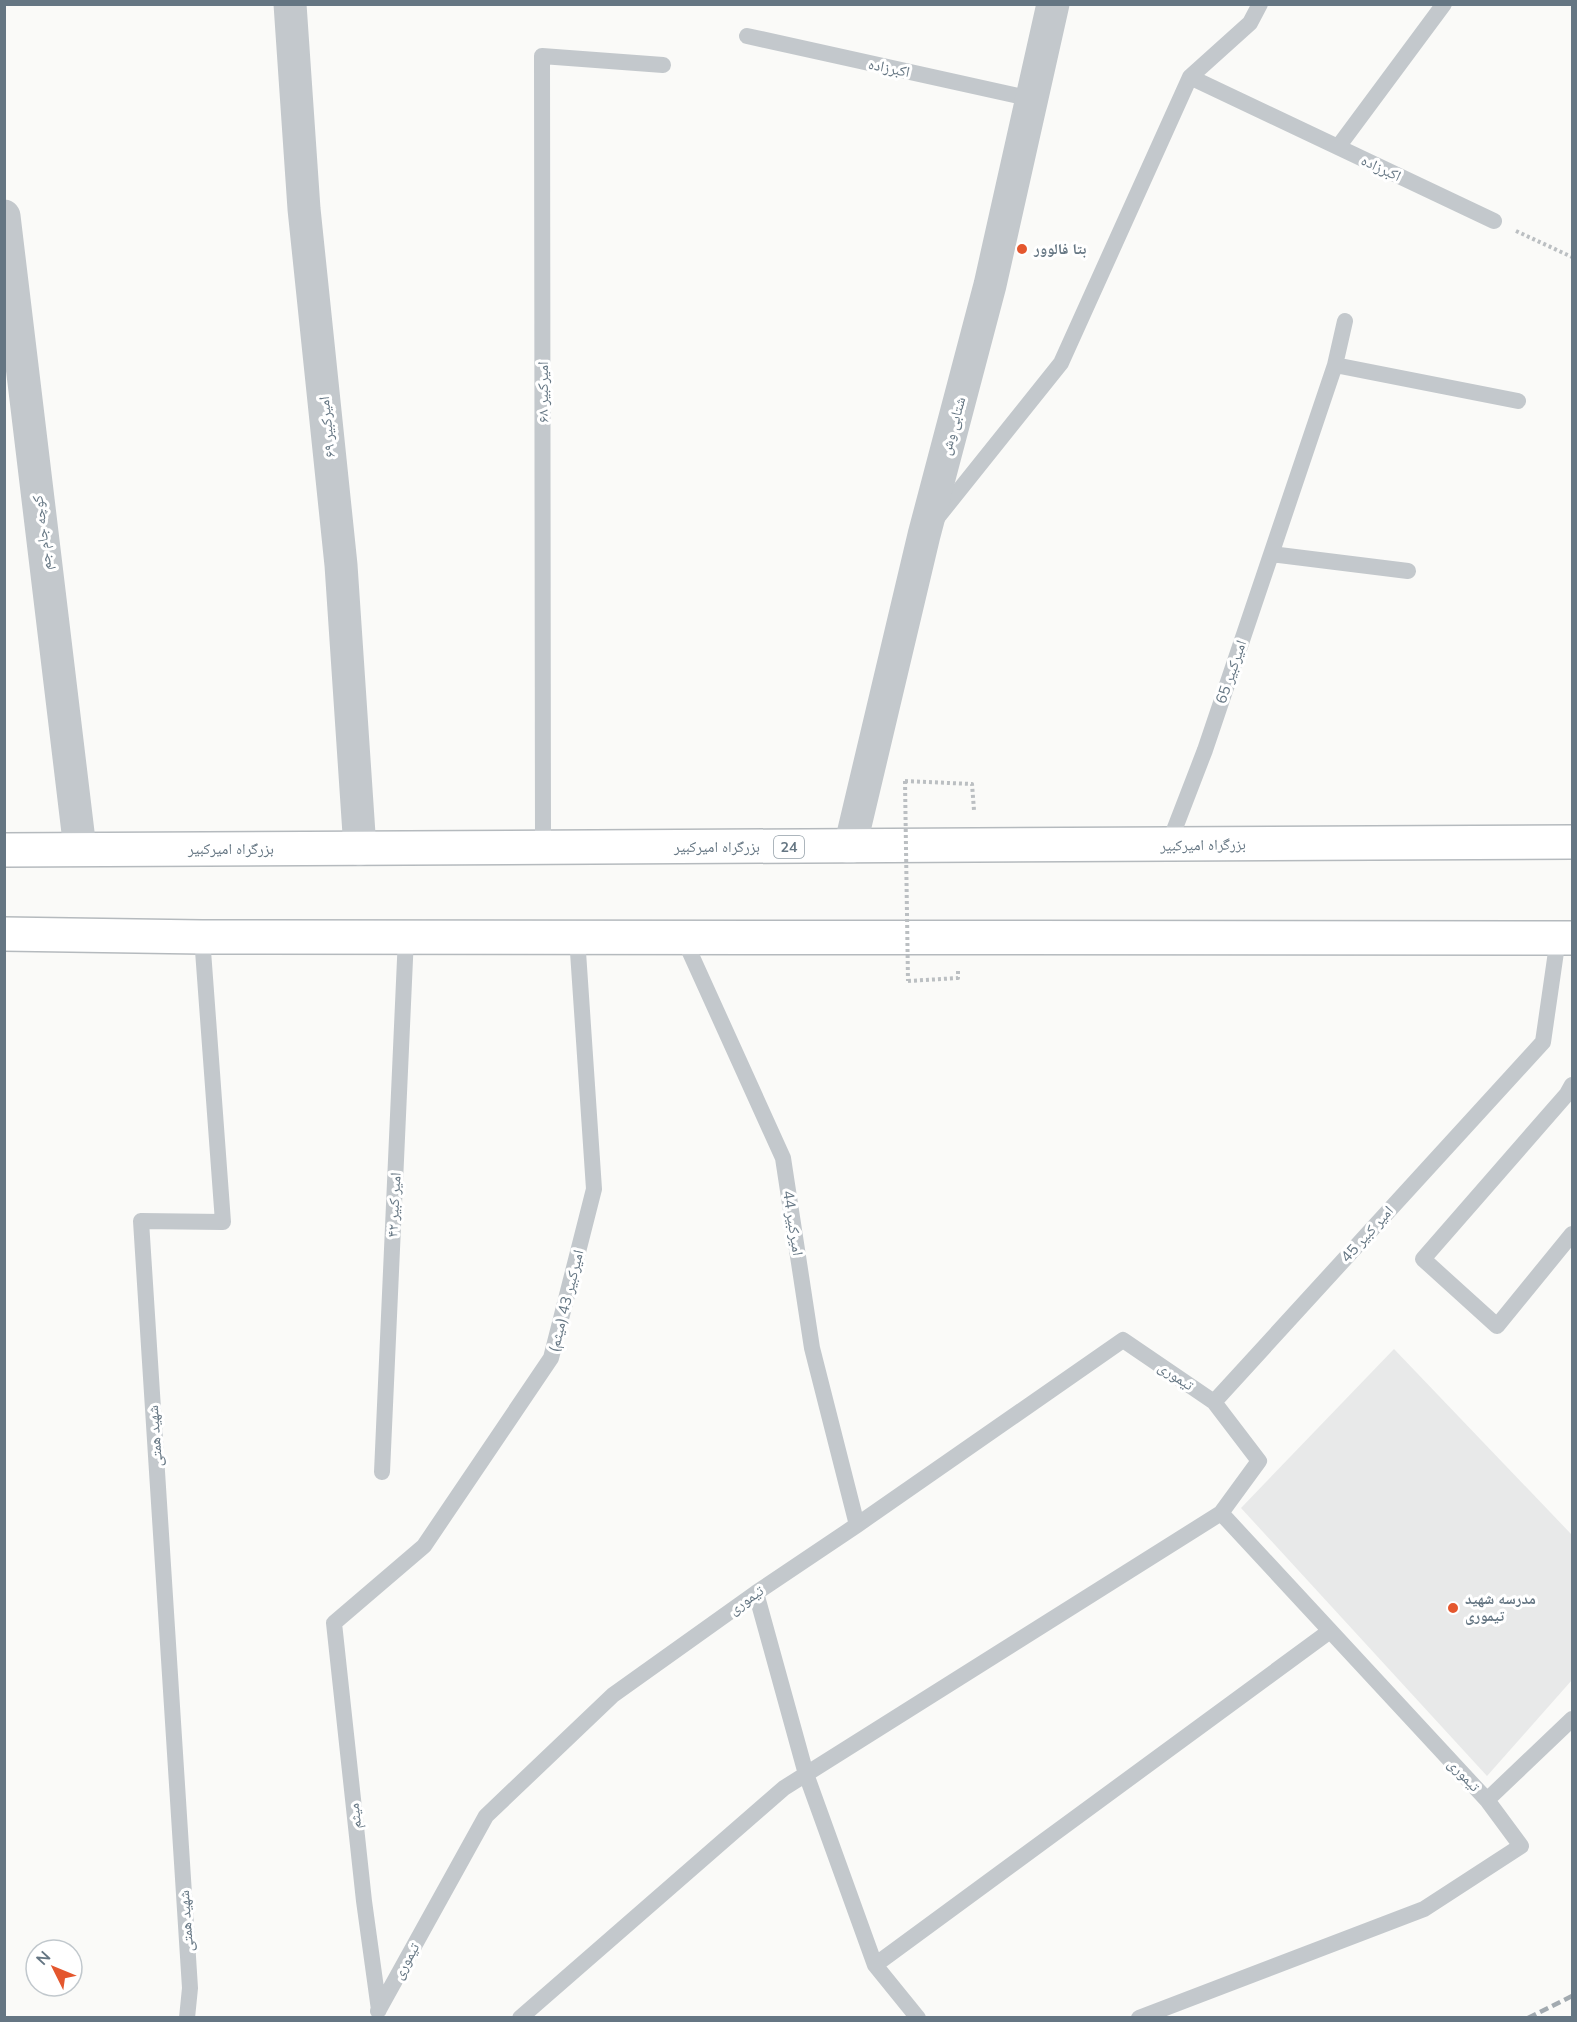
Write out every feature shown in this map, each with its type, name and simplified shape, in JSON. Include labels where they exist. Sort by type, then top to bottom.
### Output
[{"type":"main road","name":"بزرگراه امیرکبیر","points":[[4,850],[1168,846],[1572,842]]},
{"type":"main road","points":[[4,934],[202,937],[1565,938]]},
{"type":"street","name":"امیرکبیر ۶۹","points":[[290,4],[304,209],[341,565],[360,849]]},
{"type":"street","name":"شتابی وش","points":[[850,847],[924,535],[990,285],[1053,4]]},
{"type":"street","name":"کوچه جام جم","points":[[4,216],[80,849]]},
{"type":"lane","points":[[924,535],[1061,363],[1190,77],[1250,23],[1260,4]]},
{"type":"lane","points":[[1338,147],[1444,4]]},
{"type":"lane","name":"اکبرزاده","points":[[747,36],[1032,99]]},
{"type":"lane","name":"امیرکبیر ۶۸","points":[[543,848],[542,56],[663,65]]},
{"type":"lane","name":"اکبرزاده","points":[[1190,77],[1494,221]]},
{"type":"lane","name":"امیرکبیر 65","points":[[1168,846],[1205,750],[1335,365],[1345,321]]},
{"type":"lane","points":[[1335,365],[1518,401]]},
{"type":"lane","points":[[1271,554],[1408,571]]},
{"type":"lane","name":"شهید همتی","points":[[187,2018],[190,1988],[141,1221],[222,1222],[202,937]]},
{"type":"lane","name":"امیر کبیر ۴۲","points":[[382,1472],[406,937]]},
{"type":"lane","name":"امیرکبیر 43 (میثم)","points":[[334,1623],[424,1546],[551,1358],[594,1189],[577,937]]},
{"type":"lane","name":"امیرکبیر 44","points":[[683,937],[783,1158],[812,1348],[857,1525]]},
{"type":"lane","name":"امیر کبیر 45","points":[[1214,1402],[1543,1042],[1565,938]]},
{"type":"lane","points":[[1571,1092],[1423,1259],[1497,1326],[1572,1234]]},
{"type":"lane","name":"تیموری","points":[[377,2014],[486,1816],[613,1695],[756,1593],[1123,1340],[1214,1402]]},
{"type":"lane","points":[[520,2018],[784,1788],[1221,1513],[1259,1461],[1214,1402]]},
{"type":"lane","name":"تیموری","points":[[1139,2018],[1424,1908],[1521,1846],[1487,1800],[1221,1513]]},
{"type":"lane","points":[[756,1593],[806,1774],[875,1965],[918,2018]]},
{"type":"lane","name":"میثم","points":[[334,1623],[377,2014]]},
{"type":"lane","points":[[875,1965],[1330,1631]]},
{"type":"lane","points":[[1487,1800],[1572,1719]]},
{"type":"path","points":[[1494,221],[1572,258]]},
{"type":"path","points":[[958,978],[908,981],[905,781],[972,784]]},
{"type":"shaded area","name":"مدرسه شهید تیموری","points":[[1394,1349],[1572,1535],[1572,1680],[1487,1776],[1241,1508]]},
{"type":"railway","points":[[1528,2018],[1572,1996]]},
{"type":"place","name":"بتا فالوور","points":[[1022,249]]},
{"type":"place","name":"مدرسه شهید تیموری","points":[[1453,1608]]}]
